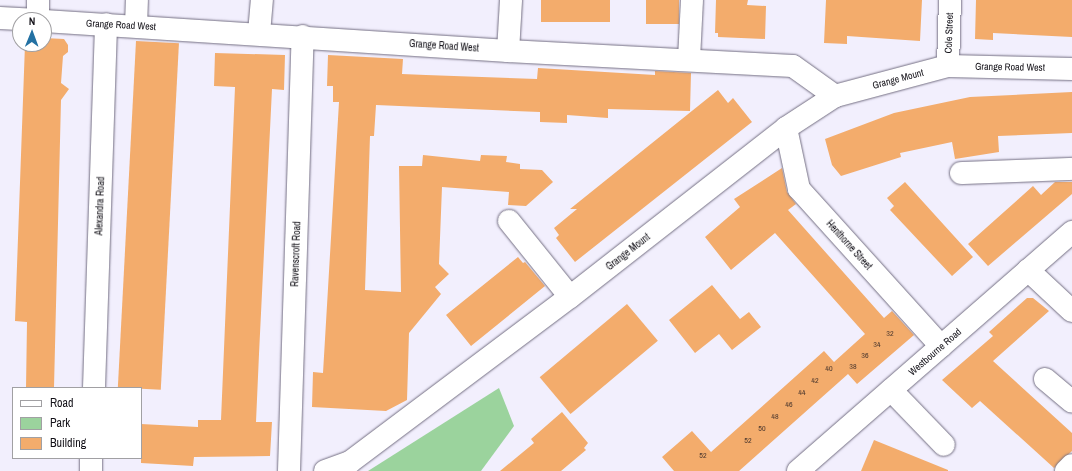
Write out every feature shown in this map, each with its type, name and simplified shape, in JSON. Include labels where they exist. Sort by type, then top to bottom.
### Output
[{"type":"street","points":[[38,0],[38,12]]},
{"type":"street","points":[[136,26],[137,0]]},
{"type":"street","points":[[259,33],[262,0]]},
{"type":"street","points":[[508,51],[511,0]]},
{"type":"street","points":[[689,59],[692,0]]},
{"type":"street","name":"Cole Street","points":[[948,66],[950,0]]},
{"type":"street","points":[[0,18],[12,19]]},
{"type":"street","name":"Grange Road West","points":[[52,21],[259,33],[508,51],[689,59],[793,66],[835,96]]},
{"type":"street","name":"Alexandra Road","points":[[94,387],[106,24]]},
{"type":"street","name":"Ravenscroft Road","points":[[289,471],[303,36]]},
{"type":"street","name":"Grange Road West","points":[[948,66],[1072,69]]},
{"type":"street","name":"Grange Mount","points":[[325,471],[350,462],[570,297],[786,128],[835,96],[948,66]]},
{"type":"street","name":"Henthorne Street","points":[[786,128],[799,189],[941,346]]},
{"type":"street","points":[[961,173],[1072,169]]},
{"type":"street","points":[[509,221],[570,297]]},
{"type":"street","name":"Westbourne Road","points":[[798,471],[1072,232]]},
{"type":"street","points":[[1028,270],[1072,311]]},
{"type":"street","points":[[1045,379],[1072,402]]},
{"type":"street","points":[[891,390],[944,445]]},
{"type":"street","points":[[91,459],[91,471]]},
{"type":"street","points":[[1066,471],[1072,464]]},
{"type":"green space","points":[[499,388],[514,426],[481,471],[368,471]]},
{"type":"building","points":[[541,0],[610,0],[610,22],[541,22]]},
{"type":"building","points":[[646,0],[679,0],[679,24],[646,24]]},
{"type":"building","points":[[716,0],[748,0],[747,5],[766,6],[765,39],[718,37],[718,33],[715,33]]},
{"type":"building","points":[[826,0],[922,0],[920,41],[847,36],[847,44],[824,43]]},
{"type":"building","points":[[976,0],[1072,0],[1072,37],[993,33],[993,40],[975,39]]},
{"type":"building","points":[[52,38],[64,39],[68,45],[68,52],[63,56],[61,83],[69,89],[61,100],[54,387],[26,387],[27,322],[15,321],[25,52],[52,52]]},
{"type":"building","points":[[136,41],[179,43],[161,390],[142,389],[142,387],[118,387]]},
{"type":"building","points":[[215,53],[285,55],[284,90],[272,89],[256,422],[272,422],[270,456],[194,457],[193,466],[141,463],[142,424],[198,427],[198,420],[221,420],[235,87],[214,86]]},
{"type":"building","points":[[328,55],[403,59],[402,74],[537,79],[538,68],[655,75],[655,71],[691,73],[690,111],[608,109],[608,118],[567,115],[567,123],[540,122],[540,112],[376,105],[374,136],[370,136],[365,290],[401,292],[399,166],[422,166],[423,155],[480,161],[481,155],[507,156],[506,162],[520,164],[520,169],[542,170],[553,182],[526,206],[508,205],[509,192],[442,187],[439,264],[449,274],[435,287],[441,294],[409,333],[407,400],[386,411],[312,407],[313,372],[323,373],[339,102],[333,102],[333,86],[327,86]]},
{"type":"building","points":[[718,90],[728,103],[733,98],[752,122],[575,262],[556,238],[559,235],[554,228],[577,209],[570,209]]},
{"type":"building","points":[[1072,92],[1072,133],[998,136],[999,152],[955,159],[952,142],[900,153],[901,157],[841,176],[832,165],[825,139],[894,113],[970,97]]},
{"type":"building","points":[[782,168],[787,192],[796,204],[788,210],[884,318],[892,311],[914,335],[857,384],[848,374],[739,471],[674,471],[662,457],[692,431],[711,452],[824,351],[834,362],[865,334],[775,233],[731,270],[705,237],[740,207],[734,199]]},
{"type":"building","points":[[905,182],[973,257],[952,276],[890,210],[894,206],[887,198]]},
{"type":"building","points":[[1055,182],[1072,182],[1072,194],[988,266],[968,244],[1033,186],[1041,195]]},
{"type":"building","points":[[518,257],[523,263],[525,262],[545,286],[471,346],[446,315]]},
{"type":"building","points":[[712,285],[740,319],[749,312],[761,327],[732,350],[719,334],[695,353],[669,320]]},
{"type":"building","points":[[1027,298],[1033,298],[1049,311],[993,361],[1072,433],[1072,451],[1054,468],[980,401],[972,408],[942,380],[993,336],[989,332]]},
{"type":"building","points":[[627,304],[658,341],[571,414],[540,377]]},
{"type":"building","points":[[562,412],[588,443],[584,448],[586,450],[561,471],[500,471],[534,443],[531,439]]},
{"type":"building","points":[[874,440],[948,470],[948,471],[861,471]]}]
